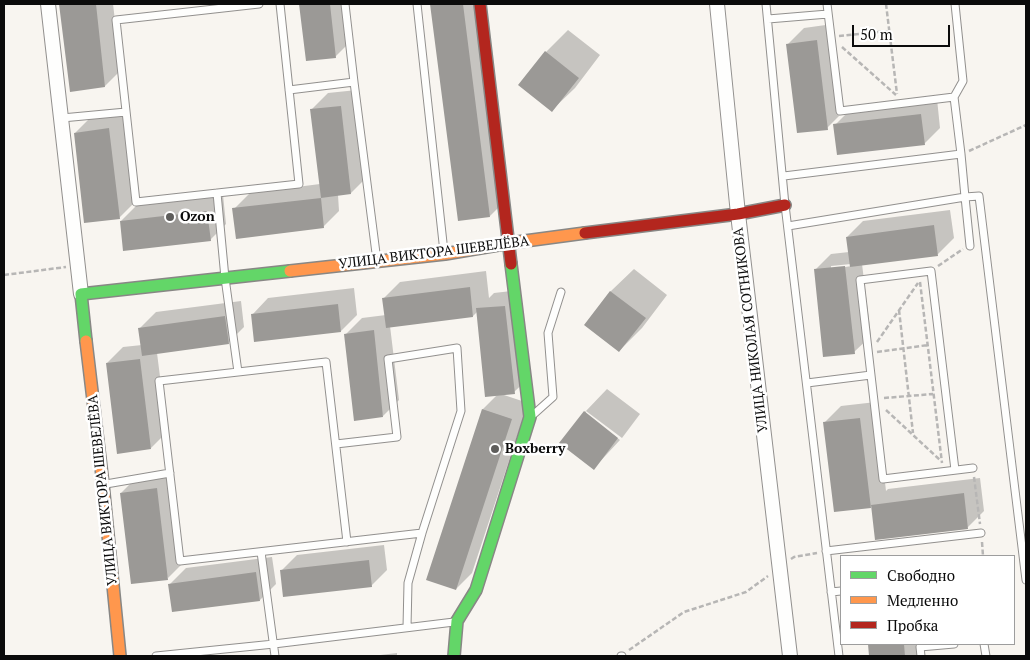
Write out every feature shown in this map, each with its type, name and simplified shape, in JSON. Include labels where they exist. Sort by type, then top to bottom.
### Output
[{"type":"street","name":"УЛИЦА ВИКТОРА ШЕВЕЛЁВА","points":[[48,4],[103,484],[120,656]]},
{"type":"street","points":[[454,656],[457,621],[476,590],[530,418],[480,4]]},
{"type":"street","name":"УЛИЦА НИКОЛАЯ СОТНИКОВА","points":[[717,4],[738,214],[790,656]]},
{"type":"street","name":"УЛИЦА ВИКТОРА ШЕВЕЛЁВА","points":[[81,294],[444,254],[510,243],[738,214],[785,205]]},
{"type":"lane","points":[[259,4],[116,20],[136,202],[300,184],[280,4]]},
{"type":"lane","points":[[345,4],[377,261]]},
{"type":"lane","points":[[417,4],[444,254]]},
{"type":"lane","points":[[487,4],[490,22]]},
{"type":"lane","points":[[766,4],[784,176],[785,205],[839,656]]},
{"type":"lane","points":[[827,4],[840,110],[954,97]]},
{"type":"lane","points":[[955,4],[963,81],[954,97],[970,246]]},
{"type":"lane","points":[[768,19],[828,14]]},
{"type":"lane","points":[[487,67],[493,41]]},
{"type":"lane","points":[[289,90],[354,82]]},
{"type":"lane","points":[[62,118],[126,112]]},
{"type":"lane","points":[[784,176],[961,154]]},
{"type":"lane","points":[[217,193],[225,278],[238,372]]},
{"type":"lane","points":[[788,226],[979,196],[1026,580]]},
{"type":"lane","points":[[955,470],[931,271],[860,280],[883,479],[974,468]]},
{"type":"lane","points":[[530,418],[553,397],[548,333],[561,292]]},
{"type":"lane","points":[[336,444],[397,437],[388,359],[457,348],[461,411],[408,583],[407,628]]},
{"type":"lane","points":[[347,542],[326,362],[159,381],[180,562],[262,552],[347,542],[422,533]]},
{"type":"lane","points":[[807,383],[871,375]]},
{"type":"lane","points":[[103,484],[170,473]]},
{"type":"lane","points":[[826,551],[981,533]]},
{"type":"lane","points":[[262,552],[275,656]]},
{"type":"lane","points":[[831,592],[840,591]]},
{"type":"lane","points":[[156,656],[274,644],[457,621]]},
{"type":"lane","points":[[921,656],[920,648],[946,645]]},
{"type":"path","points":[[831,37],[897,96],[886,4]]},
{"type":"path","points":[[831,37],[890,31]]},
{"type":"path","points":[[961,154],[1026,125]]},
{"type":"path","points":[[931,271],[970,246]]},
{"type":"path","points":[[4,275],[78,265]]},
{"type":"path","points":[[868,353],[920,280],[943,472]]},
{"type":"path","points":[[899,310],[913,435]]},
{"type":"path","points":[[868,353],[928,345]]},
{"type":"path","points":[[874,399],[934,394]]},
{"type":"path","points":[[874,399],[942,461]]},
{"type":"path","points":[[974,468],[983,555]]},
{"type":"path","points":[[622,656],[684,612],[746,592],[794,557],[826,551]]},
{"type":"building","points":[[59,4],[96,4],[105,87],[70,92]]},
{"type":"building","points":[[299,4],[330,4],[336,58],[306,61]]},
{"type":"building","points":[[430,4],[463,4],[490,217],[458,221]]},
{"type":"building","points":[[817,40],[828,130],[797,133],[786,44]]},
{"type":"building","points":[[545,51],[579,78],[552,112],[518,85]]},
{"type":"building","points":[[341,106],[351,194],[321,198],[310,109]]},
{"type":"building","points":[[921,114],[925,145],[837,155],[833,124]]},
{"type":"building","points":[[109,128],[120,219],[84,223],[74,133]]},
{"type":"building","points":[[321,198],[324,228],[236,239],[232,208]]},
{"type":"building","points":[[207,211],[211,241],[123,251],[120,221]]},
{"type":"building","points":[[934,225],[938,256],[850,267],[846,237]]},
{"type":"building","points":[[845,266],[855,354],[823,357],[814,269]]},
{"type":"building","points":[[470,287],[473,317],[386,328],[382,298]]},
{"type":"building","points":[[610,291],[646,318],[619,352],[584,325]]},
{"type":"building","points":[[338,304],[341,332],[254,342],[251,314]]},
{"type":"building","points":[[505,306],[515,394],[485,397],[476,308]]},
{"type":"building","points":[[225,316],[229,344],[142,356],[138,328]]},
{"type":"building","points":[[374,330],[383,417],[354,421],[344,334]]},
{"type":"building","points":[[140,359],[151,449],[117,454],[106,363]]},
{"type":"building","points":[[482,409],[512,419],[456,590],[426,580]]},
{"type":"building","points":[[584,411],[618,438],[594,470],[559,443]]},
{"type":"building","points":[[860,418],[871,508],[834,512],[823,422]]},
{"type":"building","points":[[157,488],[168,580],[131,584],[120,493]]},
{"type":"building","points":[[964,493],[968,529],[875,540],[871,505]]},
{"type":"building","points":[[369,560],[372,587],[283,597],[280,570]]},
{"type":"building","points":[[256,572],[260,601],[172,612],[168,584]]},
{"type":"building","points":[[868,645],[904,645],[905,656],[869,656]]},
{"type":"traffic: fast","points":[[454,656],[457,621],[476,590],[530,417],[511,264]]},
{"type":"traffic: fast","points":[[86,341],[81,294],[290,271]]},
{"type":"traffic: slow","points":[[290,271],[445,254],[585,233]]},
{"type":"traffic: slow","points":[[86,341],[103,484],[120,656]]},
{"type":"traffic: jam","points":[[480,4],[511,264]]},
{"type":"traffic: jam","points":[[585,233],[738,214],[785,205]]},
{"type":"place","name":"Ozon","points":[[170,217]]},
{"type":"place","name":"Boxberry","points":[[495,449]]}]
